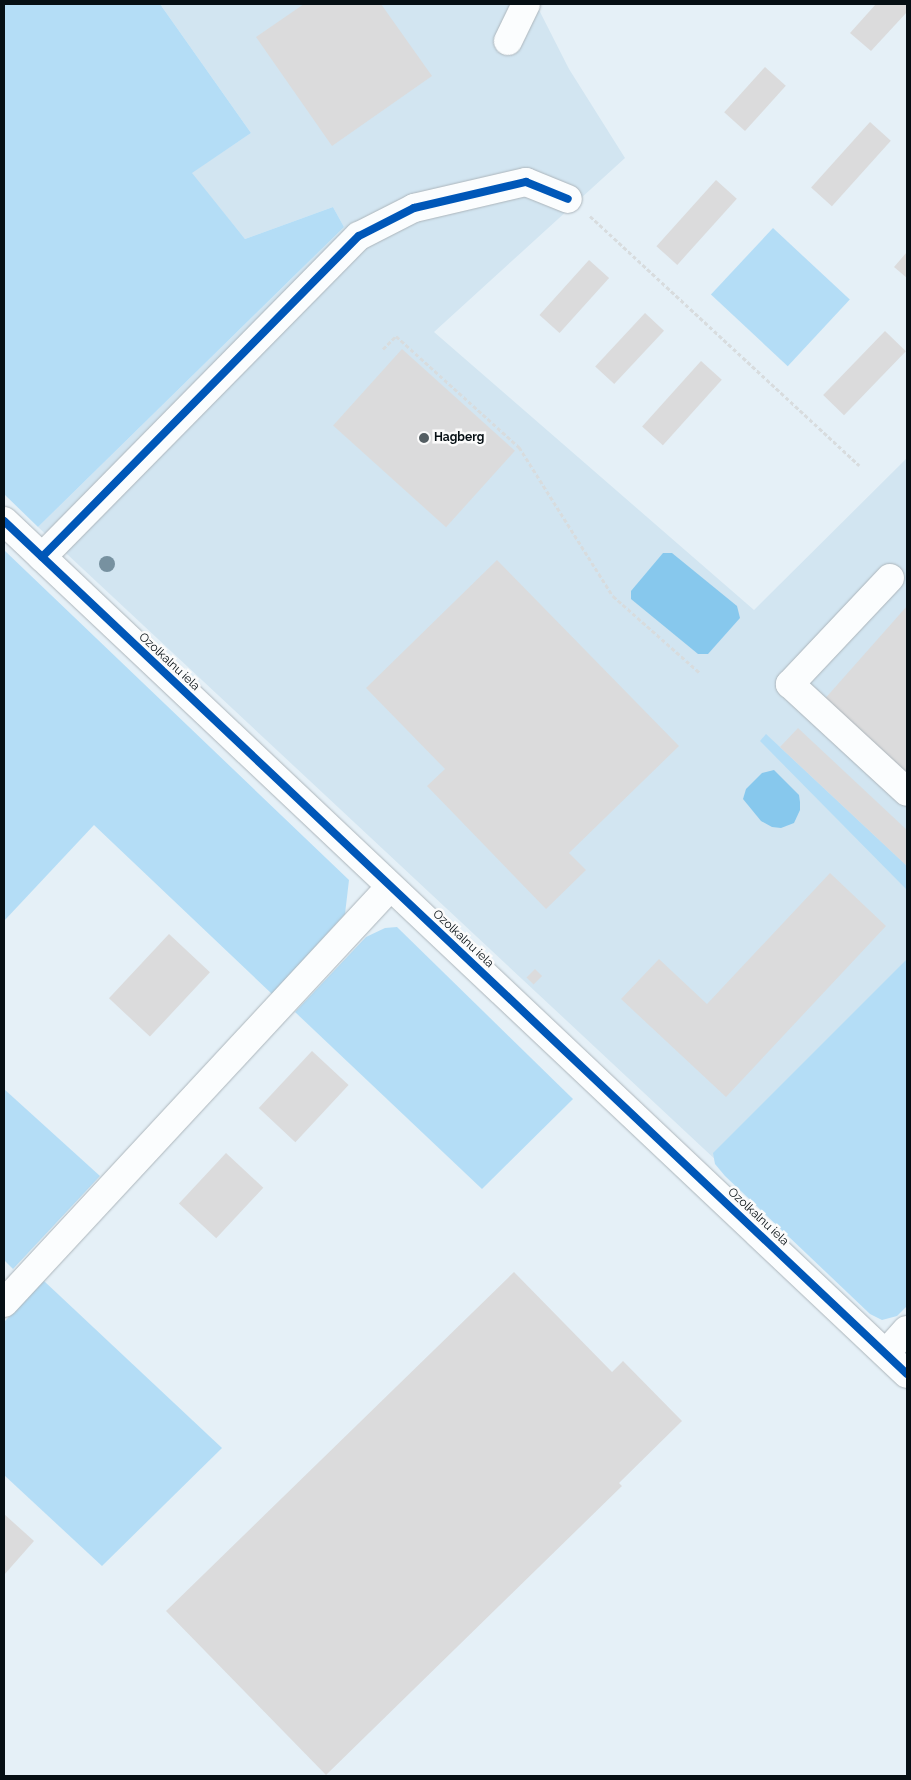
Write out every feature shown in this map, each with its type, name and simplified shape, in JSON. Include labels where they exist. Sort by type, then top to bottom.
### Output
[{"type":"street","points":[[508,41],[526,4]]},
{"type":"street","points":[[42,557],[360,236],[414,208],[526,182],[568,199]]},
{"type":"street","name":"Ozolkalnu iela","points":[[4,521],[907,1374]]},
{"type":"street","points":[[890,578],[790,684],[907,792]]},
{"type":"street","points":[[4,1303],[390,887]]},
{"type":"street","points":[[886,1353],[907,1330]]},
{"type":"path","points":[[568,199],[599,223],[859,465]]},
{"type":"path","points":[[383,349],[396,336],[519,447],[613,596],[700,673]]},
{"type":"shaded area","points":[[4,4],[160,4],[251,133],[192,173],[245,239],[333,207],[344,227],[38,527],[4,494]]},
{"type":"shaded area","points":[[160,4],[536,4],[569,69],[625,158],[434,332],[754,610],[907,458],[907,1294],[884,1317],[38,527],[344,227],[333,207],[245,239],[191,173],[251,133]]},
{"type":"shaded area","points":[[773,228],[850,300],[788,366],[711,295]]},
{"type":"shaded area","points":[[4,550],[349,880],[345,914],[272,994],[94,825],[4,921]]},
{"type":"shaded area","points":[[663,553],[672,553],[737,606],[740,618],[708,654],[698,654],[631,599],[631,591]]},
{"type":"shaded area","points":[[766,734],[907,866],[907,890],[760,741]]},
{"type":"shaded area","points":[[774,770],[799,795],[800,802],[800,810],[794,823],[781,828],[772,827],[761,821],[743,799],[746,789],[762,773]]},
{"type":"shaded area","points":[[397,927],[573,1099],[482,1189],[295,1012],[366,937],[385,928]]},
{"type":"shaded area","points":[[907,959],[907,1306],[897,1316],[882,1320],[870,1314],[725,1176],[715,1164],[713,1153]]},
{"type":"shaded area","points":[[4,1089],[100,1176],[13,1269],[4,1260]]},
{"type":"shaded area","points":[[44,1281],[222,1448],[102,1566],[4,1475],[4,1322]]},
{"type":"building","points":[[304,4],[381,4],[432,76],[332,146],[256,37]]},
{"type":"building","points":[[876,4],[907,4],[907,12],[871,51],[850,33]]},
{"type":"building","points":[[765,67],[786,86],[745,131],[724,112]]},
{"type":"building","points":[[870,122],[891,141],[832,206],[811,187]]},
{"type":"building","points":[[716,180],[737,199],[677,265],[656,246]]},
{"type":"building","points":[[907,252],[907,278],[894,267]]},
{"type":"building","points":[[589,260],[609,278],[560,333],[539,315]]},
{"type":"building","points":[[645,313],[664,331],[614,384],[595,366]]},
{"type":"building","points":[[885,331],[906,351],[844,415],[823,395]]},
{"type":"building","name":"Hagberg","points":[[402,349],[515,451],[446,527],[333,426]]},
{"type":"building","points":[[701,361],[722,380],[663,445],[642,426]]},
{"type":"building","points":[[497,560],[679,746],[569,853],[586,870],[546,909],[427,786],[445,769],[366,688]]},
{"type":"building","points":[[907,606],[907,779],[822,702]]},
{"type":"building","points":[[798,728],[907,830],[907,866],[780,747]]},
{"type":"building","points":[[830,873],[886,926],[726,1097],[621,999],[659,959],[707,1004]]},
{"type":"building","points":[[169,934],[210,972],[150,1037],[109,998]]},
{"type":"building","points":[[535,969],[542,976],[534,985],[527,977]]},
{"type":"building","points":[[312,1051],[349,1085],[295,1142],[259,1108]]},
{"type":"building","points":[[226,1153],[263,1188],[216,1238],[179,1203]]},
{"type":"building","points":[[514,1272],[612,1372],[623,1361],[682,1421],[619,1483],[622,1486],[326,1775],[166,1611]]},
{"type":"building","points":[[4,1514],[34,1541],[4,1575]]},
{"type":"cycle path","points":[[42,557],[359,236],[414,208],[526,182],[568,199]]},
{"type":"cycle path","points":[[4,521],[907,1374]]},
{"type":"place","name":"Hagberg","points":[[424,438]]}]
